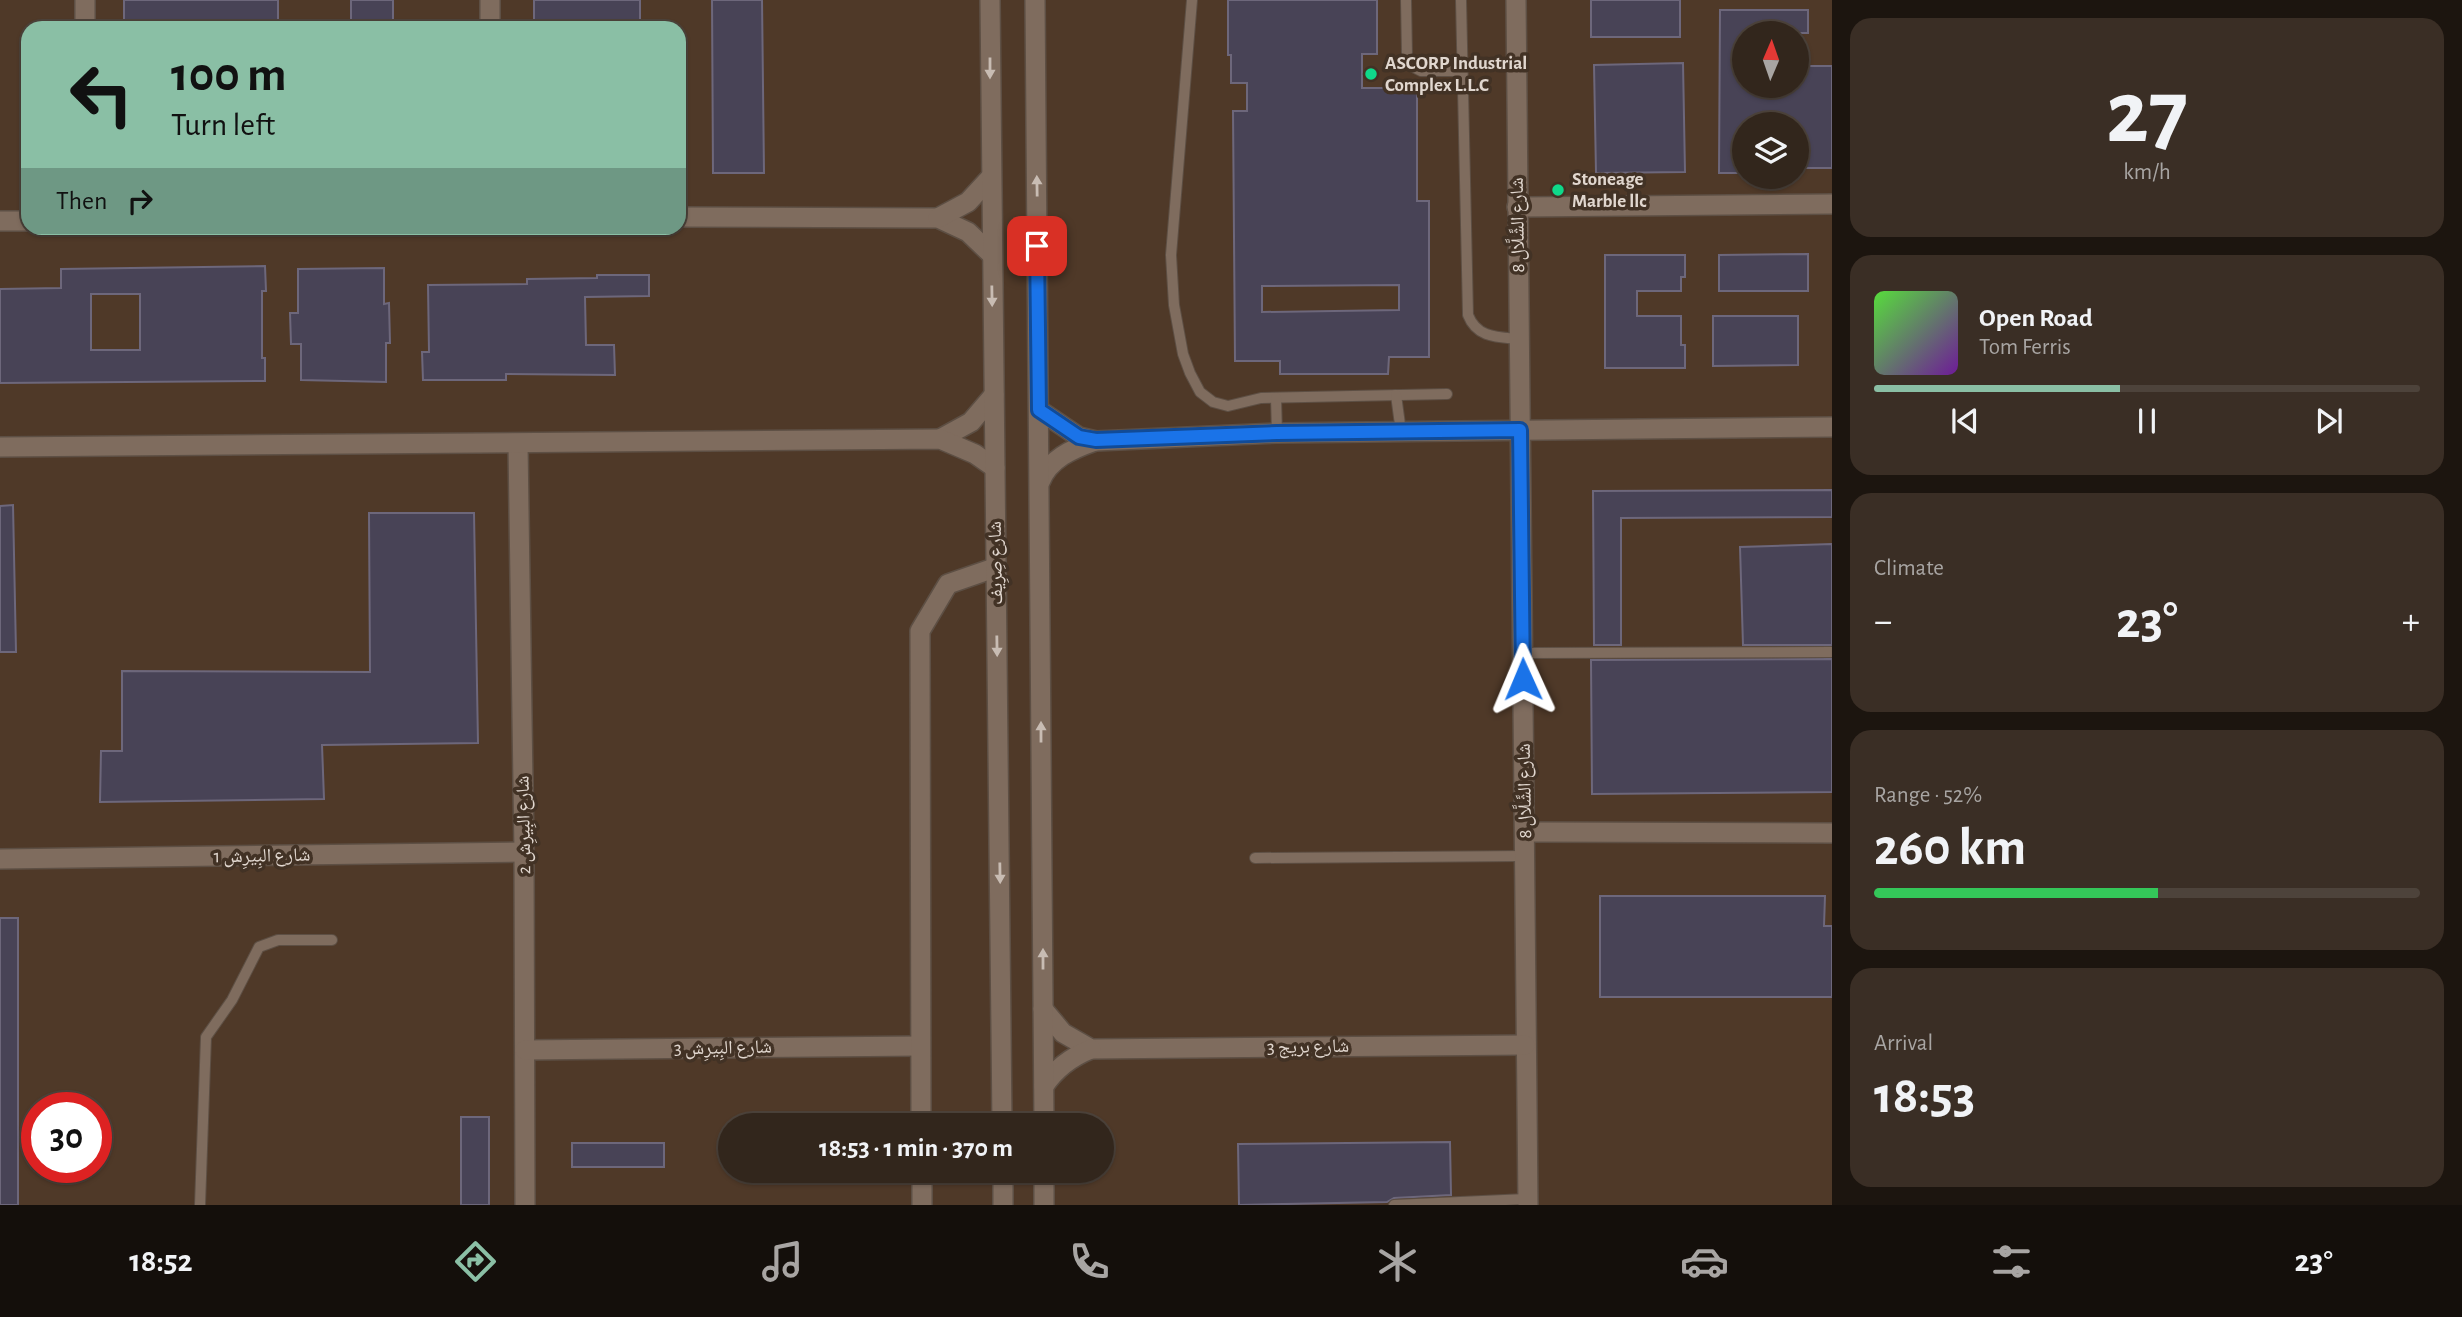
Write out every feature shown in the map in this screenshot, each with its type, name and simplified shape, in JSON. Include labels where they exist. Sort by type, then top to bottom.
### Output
[{"type":"street","points":[[85,0],[85,21]]},
{"type":"street","points":[[490,0],[490,21]]},
{"type":"street","name":"شارع صِرِيف","points":[[990,0],[1002,1113]]},
{"type":"street","points":[[1035,0],[1044,1113]]},
{"type":"street","name":"شارع الشَّلَّال 8","points":[[1516,0],[1528,1202]]},
{"type":"street","points":[[938,218],[968,202],[991,177]]},
{"type":"street","points":[[1517,207],[1832,204]]},
{"type":"street","points":[[686,217],[938,218],[968,232],[992,254]]},
{"type":"street","points":[[0,221],[21,221]]},
{"type":"street","points":[[940,439],[971,422],[994,395]]},
{"type":"street","points":[[1039,410],[1079,437],[1096,440],[1277,433],[1832,427]]},
{"type":"street","points":[[0,447],[940,439],[975,454],[995,468]]},
{"type":"street","points":[[1040,482],[1044,471],[1057,459],[1096,440]]},
{"type":"street","name":"شارع البِيرِش 2","points":[[518,444],[524,852],[525,1205]]},
{"type":"street","points":[[921,1113],[920,631],[948,584],[996,567]]},
{"type":"street","points":[[1525,832],[1832,834]]},
{"type":"street","name":"شارع البِيرِش 1","points":[[0,859],[524,852]]},
{"type":"street","points":[[1044,1009],[1063,1033],[1091,1049]]},
{"type":"street","name":"شارع بريج 3","points":[[1091,1049],[1525,1045]]},
{"type":"street","name":"شارع البِيرِش 3","points":[[525,1050],[920,1046]]},
{"type":"street","points":[[1044,1086],[1069,1059],[1091,1049]]},
{"type":"street","points":[[922,1183],[922,1205]]},
{"type":"street","points":[[1003,1183],[1003,1205]]},
{"type":"street","points":[[1044,1183],[1044,1205]]},
{"type":"lane","points":[[1192,0],[1172,229],[1172,280],[1178,329],[1190,373],[1206,398],[1228,406],[1251,400],[1276,398],[1447,394]]},
{"type":"lane","points":[[1406,0],[1407,55],[1411,66],[1421,71],[1462,71]]},
{"type":"lane","points":[[1461,0],[1468,315],[1482,333],[1519,339]]},
{"type":"lane","points":[[1396,395],[1401,432]]},
{"type":"lane","points":[[1276,398],[1277,433]]},
{"type":"lane","points":[[1522,653],[1832,652]]},
{"type":"lane","points":[[1255,858],[1525,856]]},
{"type":"lane","points":[[200,1205],[206,1037],[232,1000],[259,947],[278,940],[332,940]]},
{"type":"lane","points":[[1394,1205],[1528,1202]]},
{"type":"shaded area","points":[[0,0],[1832,0],[1832,1205],[0,1205]]},
{"type":"building","points":[[124,0],[278,0],[278,21],[124,21]]},
{"type":"building","points":[[351,0],[393,0],[393,21],[351,21]]},
{"type":"building","points":[[534,0],[640,0],[640,21],[534,21]]},
{"type":"building","points":[[712,0],[762,0],[764,173],[713,173]]},
{"type":"building","points":[[1228,0],[1377,0],[1377,54],[1362,54],[1362,88],[1417,88],[1417,201],[1429,201],[1429,357],[1389,357],[1388,374],[1280,374],[1280,361],[1235,361],[1233,111],[1247,111],[1247,83],[1231,83],[1231,55],[1228,55]],"holes":[[[1399,285],[1399,310],[1262,312],[1262,286]]]},
{"type":"building","points":[[1591,0],[1680,0],[1680,37],[1591,37]]},
{"type":"building","points":[[1720,10],[1808,10],[1808,21],[1732,21],[1732,98],[1810,98],[1810,66],[1832,66],[1832,168],[1809,168],[1809,112],[1732,112],[1732,173],[1719,173]]},
{"type":"building","points":[[1683,63],[1685,172],[1596,173],[1594,65]]},
{"type":"building","points":[[1808,254],[1808,291],[1719,291],[1719,255]]},
{"type":"building","points":[[1605,255],[1685,255],[1685,277],[1681,277],[1681,291],[1637,291],[1637,316],[1681,316],[1681,345],[1685,345],[1685,368],[1605,368]]},
{"type":"building","points":[[265,266],[266,291],[262,291],[262,358],[265,358],[265,381],[0,383],[0,289],[61,288],[61,269]],"holes":[[[91,294],[140,294],[140,350],[91,350]]]},
{"type":"building","points":[[384,268],[384,304],[389,303],[390,343],[386,343],[386,382],[301,380],[301,344],[291,344],[290,313],[298,313],[298,269]]},
{"type":"building","points":[[597,275],[649,275],[649,296],[585,297],[586,345],[614,345],[615,375],[506,374],[506,380],[423,380],[422,352],[429,352],[428,285],[527,284],[527,279],[597,278]]},
{"type":"building","points":[[1713,316],[1798,316],[1798,365],[1713,366]]},
{"type":"building","points":[[1832,490],[1832,517],[1621,518],[1621,645],[1594,645],[1593,491]]},
{"type":"building","points":[[13,505],[16,652],[0,652],[0,506]]},
{"type":"building","points":[[369,513],[474,513],[478,743],[322,745],[324,799],[100,802],[101,751],[122,751],[122,671],[370,672]]},
{"type":"building","points":[[1832,544],[1832,645],[1743,645],[1740,547]]},
{"type":"building","points":[[1832,659],[1832,792],[1592,794],[1591,660]]},
{"type":"building","points":[[1600,896],[1825,896],[1824,926],[1832,926],[1832,997],[1600,997]]},
{"type":"building","points":[[0,918],[18,918],[18,1205],[0,1205]]},
{"type":"building","points":[[461,1117],[489,1117],[489,1205],[461,1205]]},
{"type":"building","points":[[1450,1142],[1451,1195],[1394,1198],[1387,1202],[1239,1205],[1238,1144]]},
{"type":"building","points":[[572,1143],[664,1143],[664,1167],[572,1167]]},
{"type":"place","name":"ASCORP Industrial Complex L.L.C","points":[[1371,74]]},
{"type":"place","name":"Stoneage Marble llc","points":[[1558,190]]},
{"type":"route","points":[[1037,246],[1039,410],[1079,437],[1096,440],[1277,433],[1520,430],[1523,679]]}]
